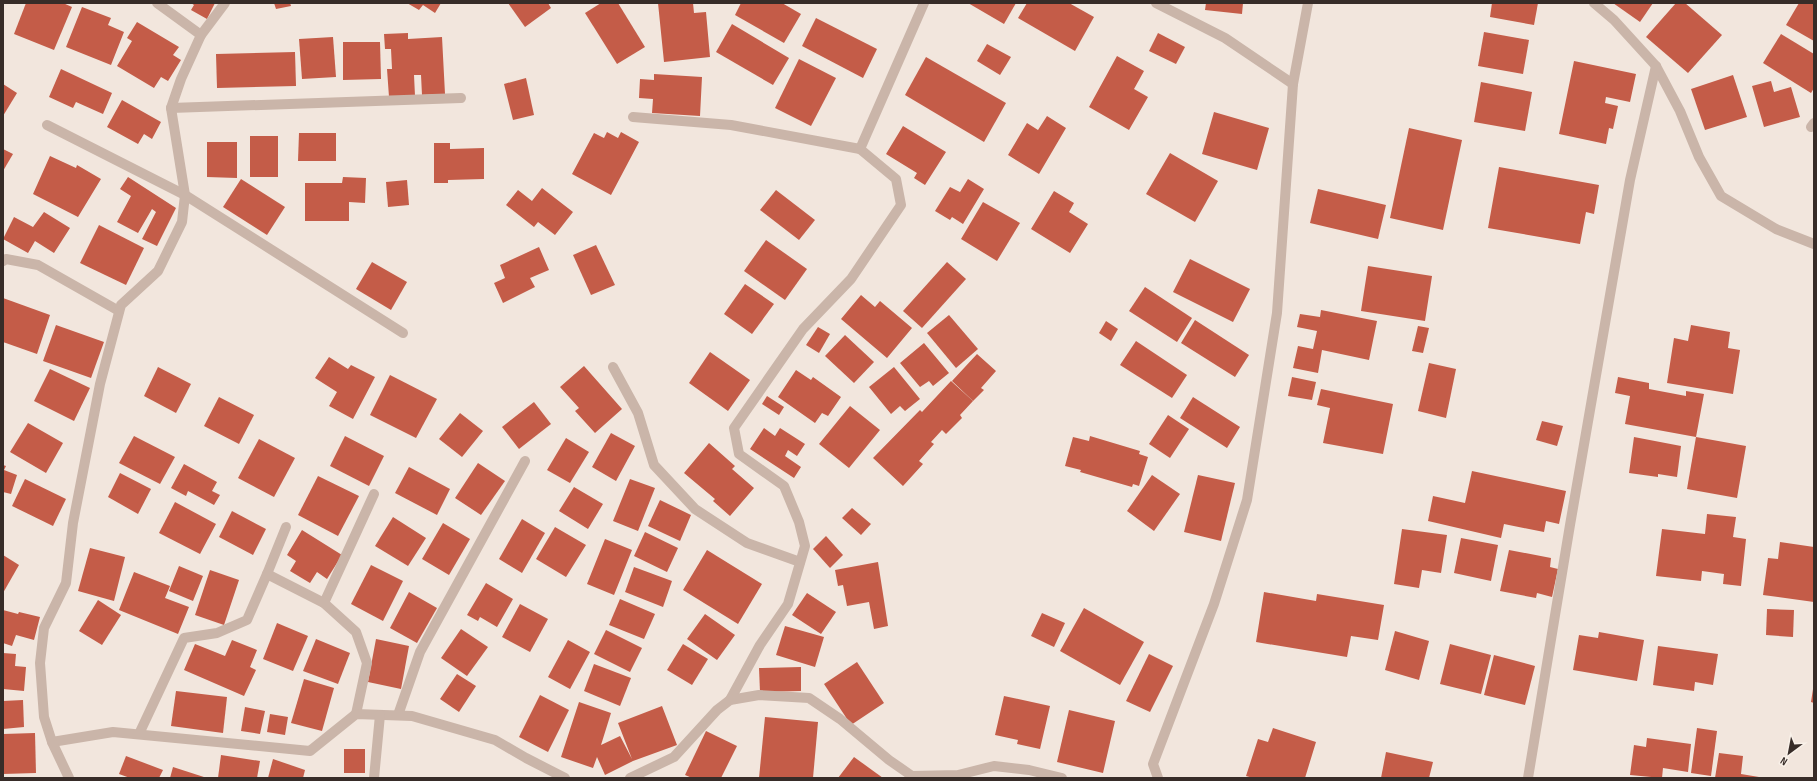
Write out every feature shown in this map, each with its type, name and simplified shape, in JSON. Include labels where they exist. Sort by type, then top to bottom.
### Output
[{"type":"street","points":[[157,3],[202,35]]},
{"type":"street","points":[[69,778],[52,742],[44,717],[40,663],[44,628],[66,583],[76,508],[100,384],[121,305],[158,271],[182,222],[185,196],[171,108],[181,79],[202,35],[225,3]]},
{"type":"street","points":[[860,149],[924,3]]},
{"type":"street","points":[[1156,3],[1167,6],[1225,38],[1293,84]]},
{"type":"street","points":[[1158,778],[1153,764],[1184,678],[1214,604],[1247,500],[1277,313],[1293,84],[1308,3]]},
{"type":"street","points":[[1594,3],[1614,20],[1656,66],[1680,111],[1699,157],[1721,196],[1776,229],[1814,244]]},
{"type":"street","points":[[1528,778],[1571,517],[1630,180],[1656,66]]},
{"type":"street","points":[[171,108],[461,98]]},
{"type":"street","points":[[633,117],[730,125],[860,149],[896,179],[901,205],[851,279],[803,329],[734,428],[739,454],[784,486],[799,522],[805,546],[788,604],[760,645],[730,700]]},
{"type":"street","points":[[47,125],[185,196],[403,333]]},
{"type":"street","points":[[3,261],[6,259],[38,265],[119,311]]},
{"type":"street","points":[[613,367],[638,413],[654,465],[695,509],[747,543],[800,562]]},
{"type":"street","points":[[398,715],[420,652],[525,461]]},
{"type":"street","points":[[324,603],[374,494]]},
{"type":"street","points":[[139,734],[184,638],[217,634],[247,620],[286,528]]},
{"type":"street","points":[[52,742],[113,732],[310,751],[356,714],[367,663],[356,632],[324,603],[267,574]]},
{"type":"street","points":[[630,778],[674,757],[716,710],[730,700],[759,695],[809,698],[840,719],[889,760],[912,776],[958,775],[994,766],[1029,770],[1062,778]]},
{"type":"street","points":[[356,714],[412,716],[495,740],[565,778]]},
{"type":"street","points":[[374,778],[380,715]]},
{"type":"building","points":[[26,3],[63,3],[72,7],[54,50],[14,34]]},
{"type":"building","points":[[191,3],[215,3],[207,19],[191,10],[194,5]]},
{"type":"building","points":[[274,3],[290,3],[291,6],[276,9]]},
{"type":"building","points":[[407,3],[441,3],[435,13],[423,5],[419,10]]},
{"type":"building","points":[[508,3],[548,3],[551,8],[525,27]]},
{"type":"building","points":[[601,3],[618,3],[645,47],[617,64],[585,13]]},
{"type":"building","points":[[658,3],[693,3],[694,13],[706,12],[710,57],[664,62]]},
{"type":"building","points":[[741,3],[782,3],[801,14],[784,43],[735,15]]},
{"type":"building","points":[[968,3],[1016,3],[1004,24]]},
{"type":"building","points":[[1027,3],[1069,3],[1094,17],[1075,51],[1018,18]]},
{"type":"building","points":[[1206,3],[1243,3],[1242,14],[1205,10]]},
{"type":"building","points":[[1492,3],[1538,3],[1534,25],[1490,17]]},
{"type":"building","points":[[1613,3],[1653,3],[1640,22]]},
{"type":"building","points":[[1676,3],[1685,3],[1722,35],[1688,73],[1646,37]]},
{"type":"building","points":[[1799,3],[1814,3],[1814,41],[1786,25]]},
{"type":"building","points":[[82,7],[111,18],[108,25],[124,32],[111,65],[66,47]]},
{"type":"building","points":[[816,18],[877,49],[863,78],[802,46]]},
{"type":"building","points":[[137,22],[179,47],[173,55],[181,60],[168,81],[161,77],[154,88],[117,66],[132,41],[127,38]]},
{"type":"building","points":[[732,24],[789,58],[773,85],[716,52]]},
{"type":"building","points":[[1484,32],[1529,40],[1523,74],[1478,66]]},
{"type":"building","points":[[408,33],[408,39],[442,37],[445,94],[422,95],[421,75],[414,75],[415,96],[389,97],[387,69],[392,69],[391,49],[385,49],[384,34]]},
{"type":"building","points":[[1158,33],[1185,47],[1176,64],[1149,51]]},
{"type":"building","points":[[1781,34],[1814,54],[1814,88],[1811,93],[1763,63]]},
{"type":"building","points":[[333,37],[336,77],[302,79],[299,39]]},
{"type":"building","points":[[343,42],[380,42],[381,79],[343,80]]},
{"type":"building","points":[[987,44],[1011,57],[1000,75],[977,61]]},
{"type":"building","points":[[295,52],[296,86],[217,88],[216,54]]},
{"type":"building","points":[[1117,56],[1144,71],[1134,89],[1148,97],[1129,130],[1089,107]]},
{"type":"building","points":[[926,57],[1006,103],[984,142],[905,95]]},
{"type":"building","points":[[799,59],[836,78],[811,126],[775,108]]},
{"type":"building","points":[[1574,61],[1636,74],[1630,102],[1606,97],[1605,103],[1618,106],[1613,129],[1609,128],[1606,144],[1559,134]]},
{"type":"building","points":[[61,69],[112,93],[103,114],[76,102],[73,108],[49,97]]},
{"type":"building","points":[[654,74],[702,77],[700,116],[652,113],[653,99],[639,98],[640,79],[654,80]]},
{"type":"building","points":[[1733,75],[1747,117],[1705,130],[1691,89]]},
{"type":"building","points":[[526,78],[534,115],[513,120],[504,84]]},
{"type":"building","points":[[1771,81],[1774,92],[1791,87],[1800,117],[1764,127],[1752,86]]},
{"type":"building","points":[[1481,82],[1532,92],[1525,131],[1474,122]]},
{"type":"building","points":[[3,84],[17,93],[3,116]]},
{"type":"building","points":[[122,100],[161,122],[152,139],[144,134],[138,144],[107,127]]},
{"type":"building","points":[[1214,112],[1269,128],[1257,170],[1202,154]]},
{"type":"building","points":[[1047,116],[1066,128],[1039,174],[1008,155],[1027,123],[1038,130]]},
{"type":"building","points":[[903,126],[946,152],[925,185],[914,178],[917,173],[886,154]]},
{"type":"building","points":[[1409,128],[1462,140],[1443,230],[1390,218]]},
{"type":"building","points":[[607,132],[618,138],[621,132],[639,142],[611,195],[572,174],[594,133],[604,138]]},
{"type":"building","points":[[299,133],[336,133],[336,161],[298,161]]},
{"type":"building","points":[[250,136],[278,136],[278,177],[250,177]]},
{"type":"building","points":[[207,142],[237,142],[237,178],[207,177]]},
{"type":"building","points":[[434,143],[450,143],[450,149],[484,148],[484,179],[448,180],[448,183],[434,183]]},
{"type":"building","points":[[3,149],[13,154],[3,171]]},
{"type":"building","points":[[1170,153],[1218,181],[1195,222],[1146,194]]},
{"type":"building","points":[[50,156],[76,168],[77,165],[101,179],[78,217],[33,194]]},
{"type":"building","points":[[1499,167],[1599,185],[1594,214],[1586,212],[1580,244],[1488,228]]},
{"type":"building","points":[[128,177],[176,208],[157,246],[142,239],[156,212],[152,209],[138,233],[117,222],[131,196],[120,189]]},
{"type":"building","points":[[343,177],[366,178],[365,203],[349,202],[349,221],[305,221],[305,183],[342,183]]},
{"type":"building","points":[[241,179],[285,207],[267,235],[223,207]]},
{"type":"building","points":[[968,179],[984,189],[963,224],[952,217],[950,220],[935,211],[950,187],[960,192]]},
{"type":"building","points":[[407,180],[409,205],[388,207],[386,182]]},
{"type":"building","points":[[542,188],[573,212],[555,235],[538,222],[534,227],[506,205],[518,190],[532,201]]},
{"type":"building","points":[[1318,189],[1386,205],[1378,239],[1310,223]]},
{"type":"building","points":[[776,190],[815,220],[799,240],[760,210]]},
{"type":"building","points":[[1054,191],[1074,203],[1069,212],[1088,224],[1070,253],[1031,229]]},
{"type":"building","points":[[983,202],[1020,223],[997,261],[961,239]]},
{"type":"building","points":[[44,212],[70,228],[54,253],[35,241],[28,253],[3,239],[14,217],[33,227]]},
{"type":"building","points":[[99,225],[144,248],[126,285],[80,263]]},
{"type":"building","points":[[766,240],[807,269],[785,300],[744,271]]},
{"type":"building","points":[[596,245],[615,285],[591,295],[573,255]]},
{"type":"building","points":[[539,247],[549,270],[530,278],[535,287],[503,303],[494,283],[505,278],[500,265]]},
{"type":"building","points":[[1190,259],[1250,289],[1233,322],[1173,292]]},
{"type":"building","points":[[372,262],[407,282],[391,310],[356,289]]},
{"type":"building","points":[[947,262],[966,279],[922,328],[903,311]]},
{"type":"building","points":[[1368,266],[1432,276],[1425,321],[1361,311]]},
{"type":"building","points":[[745,284],[774,304],[752,334],[724,314]]},
{"type":"building","points":[[1145,287],[1192,318],[1177,342],[1129,311]]},
{"type":"building","points":[[861,295],[875,307],[880,301],[912,328],[887,358],[841,319]]},
{"type":"building","points":[[3,298],[50,315],[37,354],[3,342]]},
{"type":"building","points":[[1321,310],[1377,321],[1369,360],[1322,350],[1318,373],[1293,368],[1298,346],[1313,349],[1317,331],[1297,327],[1300,314],[1320,317]]},
{"type":"building","points":[[949,315],[978,349],[956,368],[927,333]]},
{"type":"building","points":[[1195,320],[1249,355],[1235,377],[1181,343]]},
{"type":"building","points":[[1106,321],[1118,329],[1111,341],[1099,333]]},
{"type":"building","points":[[56,325],[104,342],[91,378],[43,361]]},
{"type":"building","points":[[1691,325],[1730,332],[1728,348],[1740,350],[1733,394],[1667,383],[1674,338],[1688,341]]},
{"type":"building","points":[[1418,326],[1429,328],[1423,353],[1412,351]]},
{"type":"building","points":[[818,327],[830,334],[819,353],[806,345]]},
{"type":"building","points":[[845,335],[874,362],[854,383],[825,356]]},
{"type":"building","points":[[1136,341],[1187,375],[1172,398],[1120,365]]},
{"type":"building","points":[[924,343],[949,373],[933,386],[929,381],[920,387],[900,363]]},
{"type":"building","points":[[710,352],[750,380],[728,411],[689,383]]},
{"type":"building","points":[[977,354],[996,371],[981,388],[984,390],[973,401],[952,381]]},
{"type":"building","points":[[329,357],[348,369],[351,365],[375,377],[353,419],[329,406],[337,392],[315,378]]},
{"type":"building","points":[[1429,363],[1456,369],[1446,418],[1418,411]]},
{"type":"building","points":[[584,366],[622,409],[595,433],[575,411],[579,408],[560,387]]},
{"type":"building","points":[[158,367],[191,384],[176,413],[144,396]]},
{"type":"building","points":[[894,367],[920,399],[905,411],[900,406],[891,414],[869,387]]},
{"type":"building","points":[[50,369],[90,388],[74,421],[34,401]]},
{"type":"building","points":[[796,370],[811,380],[813,377],[841,397],[828,416],[822,413],[815,423],[778,397]]},
{"type":"building","points":[[390,375],[437,399],[416,438],[370,415]]},
{"type":"building","points":[[1292,377],[1316,382],[1312,400],[1288,396]]},
{"type":"building","points":[[1618,377],[1649,383],[1649,389],[1686,396],[1686,391],[1704,394],[1696,437],[1625,424],[1630,396],[1615,393]]},
{"type":"building","points":[[951,381],[973,401],[960,415],[962,418],[946,434],[942,430],[931,442],[934,444],[919,461],[923,464],[903,486],[873,458],[920,410],[922,412]]},
{"type":"building","points":[[1321,389],[1393,404],[1383,454],[1323,443],[1330,408],[1317,405]]},
{"type":"building","points":[[767,396],[784,407],[779,415],[762,404]]},
{"type":"building","points":[[219,397],[254,415],[239,444],[204,426]]},
{"type":"building","points":[[1193,397],[1240,427],[1227,448],[1180,418]]},
{"type":"building","points":[[534,402],[551,424],[519,449],[502,427]]},
{"type":"building","points":[[850,406],[880,430],[849,468],[819,444]]},
{"type":"building","points":[[460,413],[483,431],[462,457],[439,439]]},
{"type":"building","points":[[1168,415],[1189,429],[1170,458],[1149,444]]},
{"type":"building","points":[[1542,421],[1563,426],[1557,446],[1536,440]]},
{"type":"building","points":[[28,423],[63,443],[46,473],[10,452]]},
{"type":"building","points":[[764,428],[775,436],[780,428],[805,444],[797,456],[788,450],[785,456],[801,467],[794,478],[750,449]]},
{"type":"building","points":[[611,433],[635,446],[616,481],[592,467]]},
{"type":"building","points":[[134,436],[175,457],[160,484],[119,463]]},
{"type":"building","points":[[345,436],[384,456],[369,486],[330,466]]},
{"type":"building","points":[[1090,436],[1140,451],[1139,454],[1148,457],[1139,486],[1133,484],[1132,487],[1080,472],[1081,470],[1065,466],[1073,437],[1089,441]]},
{"type":"building","points":[[1634,437],[1681,446],[1677,477],[1658,474],[1658,477],[1629,473]]},
{"type":"building","points":[[1696,437],[1746,446],[1737,498],[1687,489]]},
{"type":"building","points":[[566,438],[589,452],[570,483],[547,470]]},
{"type":"building","points":[[259,439],[295,458],[274,497],[238,478]]},
{"type":"building","points":[[709,443],[735,466],[732,469],[754,488],[730,516],[713,501],[715,499],[684,473]]},
{"type":"building","points":[[478,463],[505,481],[481,515],[455,498]]},
{"type":"building","points":[[184,464],[217,482],[212,491],[220,495],[214,505],[188,491],[186,496],[171,488]]},
{"type":"building","points":[[3,465],[6,466],[4,470],[17,475],[11,494],[3,492]]},
{"type":"building","points":[[409,467],[450,489],[437,515],[395,493]]},
{"type":"building","points":[[1472,471],[1566,491],[1559,524],[1546,521],[1544,532],[1504,524],[1501,538],[1428,521],[1433,496],[1465,503]]},
{"type":"building","points":[[120,473],[151,489],[138,514],[108,497]]},
{"type":"building","points":[[1152,475],[1180,494],[1154,531],[1127,511]]},
{"type":"building","points":[[1198,475],[1235,483],[1221,541],[1184,532]]},
{"type":"building","points":[[318,476],[359,496],[338,536],[298,515]]},
{"type":"building","points":[[25,479],[66,499],[53,526],[12,506]]},
{"type":"building","points":[[630,479],[655,488],[638,531],[613,521]]},
{"type":"building","points":[[574,487],[603,504],[588,529],[559,511]]},
{"type":"building","points":[[660,500],[691,515],[680,541],[648,526]]},
{"type":"building","points":[[175,502],[216,524],[200,554],[159,533]]},
{"type":"building","points":[[852,508],[871,524],[861,535],[842,518]]},
{"type":"building","points":[[232,511],[266,529],[253,555],[219,537]]},
{"type":"building","points":[[1707,514],[1736,517],[1733,537],[1746,539],[1741,586],[1723,584],[1724,574],[1702,571],[1701,581],[1656,576],[1662,529],[1705,534]]},
{"type":"building","points":[[393,517],[426,538],[408,566],[375,546]]},
{"type":"building","points":[[522,519],[545,533],[522,573],[499,559]]},
{"type":"building","points":[[443,523],[470,539],[449,575],[422,559]]},
{"type":"building","points":[[555,527],[586,545],[566,577],[536,559]]},
{"type":"building","points":[[1402,529],[1447,535],[1441,573],[1422,570],[1419,588],[1394,584]]},
{"type":"building","points":[[302,530],[342,555],[327,579],[317,572],[310,583],[290,571],[296,561],[287,555]]},
{"type":"building","points":[[645,532],[678,548],[667,572],[634,556]]},
{"type":"building","points":[[826,536],[843,555],[830,568],[813,549]]},
{"type":"building","points":[[1461,538],[1498,545],[1491,581],[1454,573]]},
{"type":"building","points":[[605,539],[632,550],[614,595],[587,584]]},
{"type":"building","points":[[1780,542],[1814,547],[1814,602],[1763,595],[1768,558],[1778,559]]},
{"type":"building","points":[[90,548],[125,557],[114,601],[78,591]]},
{"type":"building","points":[[707,550],[762,584],[738,624],[683,590]]},
{"type":"building","points":[[1509,550],[1551,558],[1550,567],[1558,569],[1552,597],[1537,593],[1536,598],[1500,591]]},
{"type":"building","points":[[3,555],[19,565],[3,593]]},
{"type":"building","points":[[878,562],[888,626],[874,629],[869,602],[847,606],[843,585],[838,586],[835,570]]},
{"type":"building","points":[[371,565],[403,581],[383,621],[351,604]]},
{"type":"building","points":[[179,566],[203,576],[193,601],[169,591]]},
{"type":"building","points":[[634,567],[672,581],[663,607],[625,592]]},
{"type":"building","points":[[210,570],[239,580],[224,625],[195,615]]},
{"type":"building","points":[[134,572],[170,586],[165,598],[189,607],[178,634],[119,610]]},
{"type":"building","points":[[486,583],[513,599],[497,627],[480,617],[478,621],[467,615]]},
{"type":"building","points":[[409,592],[437,608],[417,643],[390,628]]},
{"type":"building","points":[[1264,592],[1316,601],[1317,594],[1384,605],[1378,640],[1351,636],[1347,657],[1256,642]]},
{"type":"building","points":[[807,593],[836,612],[821,634],[792,615]]},
{"type":"building","points":[[620,599],[655,614],[644,639],[609,625]]},
{"type":"building","points":[[98,600],[121,615],[102,645],[79,631]]},
{"type":"building","points":[[520,604],[548,619],[530,652],[502,637]]},
{"type":"building","points":[[1084,608],[1144,642],[1120,685],[1060,651]]},
{"type":"building","points":[[1767,609],[1794,610],[1793,637],[1766,635]]},
{"type":"building","points":[[3,610],[40,617],[34,640],[16,635],[12,646],[3,643]]},
{"type":"building","points":[[1042,613],[1065,623],[1054,647],[1031,636]]},
{"type":"building","points":[[705,614],[735,635],[717,660],[687,639]]},
{"type":"building","points":[[277,623],[308,636],[293,671],[263,659]]},
{"type":"building","points":[[785,626],[824,637],[815,667],[776,655]]},
{"type":"building","points":[[461,629],[488,647],[467,676],[441,658]]},
{"type":"building","points":[[606,630],[642,648],[630,672],[594,654]]},
{"type":"building","points":[[1395,631],[1429,641],[1419,680],[1385,670]]},
{"type":"building","points":[[1599,632],[1644,640],[1637,681],[1573,670],[1579,635],[1598,638]]},
{"type":"building","points":[[316,639],[350,653],[338,684],[303,671]]},
{"type":"building","points":[[376,639],[409,646],[401,689],[368,682]]},
{"type":"building","points":[[232,640],[257,650],[250,667],[256,670],[244,696],[184,670],[195,644],[225,656]]},
{"type":"building","points":[[568,640],[590,652],[570,689],[548,677]]},
{"type":"building","points":[[683,644],[708,659],[692,685],[667,670]]},
{"type":"building","points":[[1450,644],[1491,655],[1481,694],[1440,684]]},
{"type":"building","points":[[1658,646],[1718,654],[1713,685],[1695,682],[1694,691],[1653,685]]},
{"type":"building","points":[[3,653],[16,654],[15,666],[26,667],[24,691],[3,689]]},
{"type":"building","points":[[1149,654],[1173,666],[1150,712],[1126,701]]},
{"type":"building","points":[[1494,655],[1535,666],[1525,705],[1484,695]]},
{"type":"building","points":[[857,662],[884,703],[851,725],[824,684]]},
{"type":"building","points":[[594,664],[631,678],[620,706],[584,691]]},
{"type":"building","points":[[801,667],[801,691],[760,692],[759,668]]},
{"type":"building","points":[[457,674],[476,686],[459,712],[440,699]]},
{"type":"building","points":[[304,679],[334,688],[322,731],[291,723]]},
{"type":"building","points":[[1814,689],[1814,703],[1811,702]]},
{"type":"building","points":[[176,691],[227,697],[223,733],[171,726]]},
{"type":"building","points":[[540,695],[569,710],[548,752],[519,737]]},
{"type":"building","points":[[1004,696],[1050,706],[1040,749],[1017,744],[1018,740],[995,735]]},
{"type":"building","points":[[23,700],[24,727],[3,729],[3,701]]},
{"type":"building","points":[[579,702],[611,713],[601,745],[620,736],[632,759],[618,723],[662,706],[677,745],[633,761],[605,775],[597,757],[593,768],[561,757]]},
{"type":"building","points":[[245,707],[265,711],[260,734],[241,731]]},
{"type":"building","points":[[1069,710],[1115,721],[1103,773],[1057,762]]},
{"type":"building","points":[[270,714],[288,717],[285,735],[267,732]]},
{"type":"building","points":[[765,717],[818,722],[813,778],[759,778]]},
{"type":"building","points":[[1273,728],[1316,742],[1305,778],[1253,778],[1246,776],[1258,739],[1268,742]]},
{"type":"building","points":[[1697,728],[1717,731],[1711,776],[1691,773]]},
{"type":"building","points":[[706,731],[737,746],[721,778],[692,778],[685,775]]},
{"type":"building","points":[[35,733],[36,773],[3,774],[3,734]]},
{"type":"building","points":[[1647,738],[1691,744],[1688,772],[1663,768],[1662,778],[1630,775],[1634,745],[1646,747]]},
{"type":"building","points":[[344,749],[365,749],[365,773],[344,773]]},
{"type":"building","points":[[1386,752],[1433,762],[1429,778],[1381,778]]},
{"type":"building","points":[[1719,753],[1743,756],[1741,774],[1765,778],[1715,778]]},
{"type":"building","points":[[221,755],[260,761],[257,778],[218,778]]},
{"type":"building","points":[[126,756],[163,770],[159,778],[130,778],[119,774]]},
{"type":"building","points":[[854,757],[883,778],[838,778]]},
{"type":"building","points":[[273,759],[305,770],[303,778],[268,778]]},
{"type":"building","points":[[173,767],[207,778],[170,778]]}]
